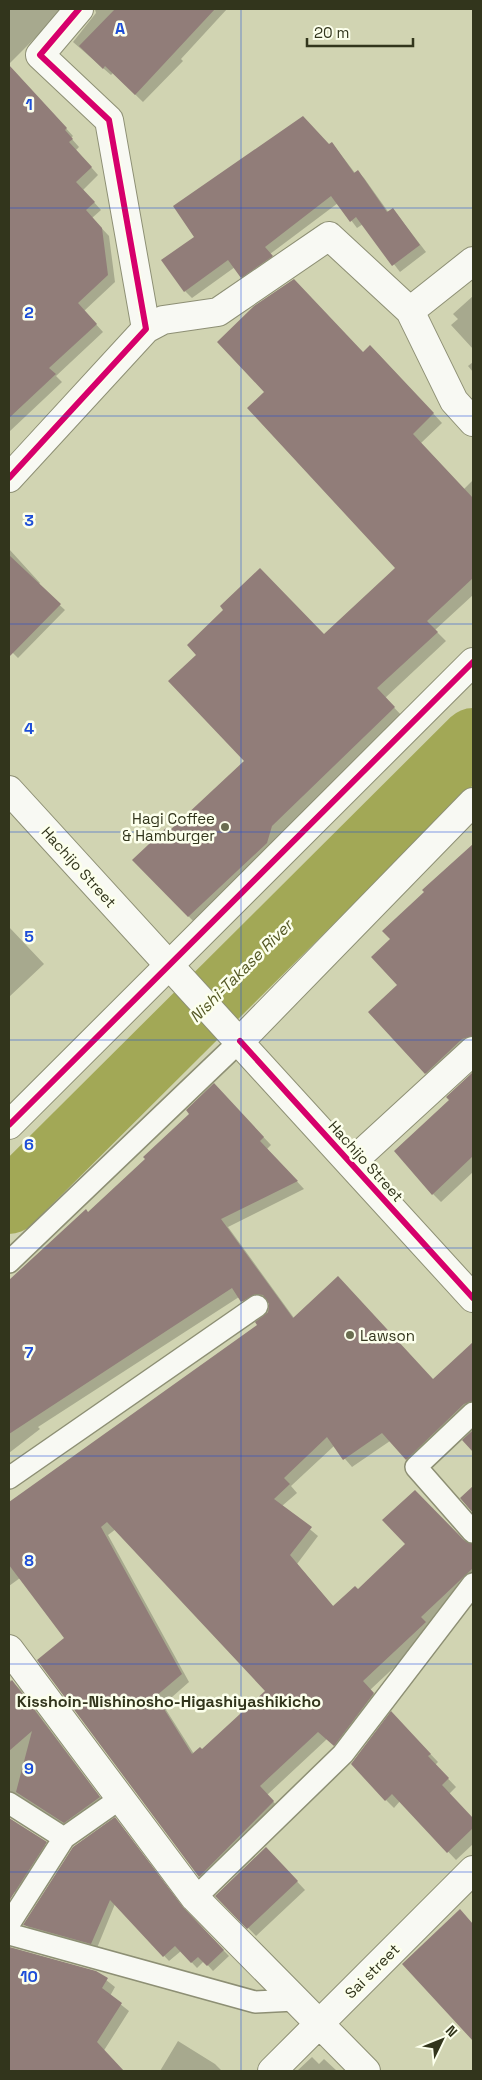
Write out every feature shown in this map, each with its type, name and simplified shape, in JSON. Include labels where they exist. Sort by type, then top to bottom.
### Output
[{"type":"street","points":[[79,9],[40,55],[109,120],[146,329]]},
{"type":"street","points":[[9,478],[146,329],[163,320],[218,312],[329,236],[410,311],[454,401],[473,422]]},
{"type":"street","points":[[410,311],[473,261]]},
{"type":"street","points":[[9,1124],[473,662]]},
{"type":"street","name":"Hachijo Street","points":[[9,790],[473,1298]]},
{"type":"street","points":[[240,1041],[473,802]]},
{"type":"street","points":[[351,1163],[473,1052]]},
{"type":"street","points":[[9,1649],[195,1898],[366,2071]]},
{"type":"street","name":"Sai street","points":[[272,2071],[473,1870]]},
{"type":"lane","points":[[9,1262],[240,1041]]},
{"type":"lane","points":[[9,1478],[257,1306]]},
{"type":"lane","points":[[473,1412],[416,1467],[473,1532]]},
{"type":"lane","points":[[195,1898],[343,1754],[473,1584]]},
{"type":"lane","points":[[9,1924],[64,1838],[121,1798]]},
{"type":"lane","points":[[9,1803],[64,1838]]},
{"type":"lane","points":[[9,1934],[255,2002],[296,2000]]},
{"type":"building","points":[[115,9],[215,9],[135,95],[105,66],[103,69],[79,46]]},
{"type":"building","points":[[9,65],[67,128],[65,130],[73,139],[69,142],[92,167],[76,182],[95,202],[86,210],[102,228],[108,275],[78,303],[97,324],[49,368],[56,374],[9,418]]},
{"type":"building","points":[[303,116],[329,144],[332,142],[354,173],[358,170],[387,212],[393,208],[420,245],[392,266],[356,217],[350,222],[331,196],[265,247],[273,256],[241,278],[228,260],[184,292],[161,260],[194,237],[173,206]]},
{"type":"building","points":[[294,279],[363,352],[370,345],[434,413],[413,434],[473,498],[473,578],[427,621],[438,632],[377,688],[395,707],[272,826],[267,843],[188,917],[132,860],[166,828],[169,831],[244,761],[168,681],[196,655],[187,645],[223,610],[220,606],[260,568],[324,634],[395,568],[247,408],[264,392],[217,342],[254,306]]},
{"type":"building","points":[[9,555],[61,604],[9,657]]},
{"type":"building","points":[[473,844],[473,1036],[462,1039],[425,1074],[368,1012],[397,985],[371,957],[390,939],[382,931],[424,892],[422,890]]},
{"type":"building","points":[[473,1072],[473,1156],[432,1195],[394,1151],[449,1100],[446,1097]]},
{"type":"building","points":[[214,1083],[264,1137],[260,1141],[298,1181],[221,1219],[293,1318],[338,1276],[433,1379],[473,1342],[473,1401],[464,1404],[406,1460],[382,1433],[343,1460],[327,1437],[284,1478],[290,1484],[274,1499],[312,1527],[290,1555],[333,1606],[355,1586],[358,1589],[405,1544],[382,1520],[415,1490],[464,1540],[473,1544],[473,1568],[421,1617],[426,1622],[363,1681],[374,1693],[334,1746],[318,1732],[260,1786],[274,1801],[199,1877],[37,1660],[64,1638],[9,1565],[9,1502],[257,1325],[255,1322],[268,1312],[269,1304],[263,1295],[256,1294],[241,1302],[232,1288],[9,1434],[9,1280],[86,1209],[88,1212],[145,1159],[143,1157],[189,1114],[186,1110]],"holes":[[[107,1522],[265,1691],[202,1749],[200,1747],[192,1754],[156,1696],[182,1674],[101,1527]]]},
{"type":"building","points":[[473,1430],[473,1452],[462,1440]]},
{"type":"building","points":[[473,1486],[473,1513],[460,1498]]},
{"type":"building","points":[[12,1680],[100,1797],[64,1823],[16,1792],[32,1731],[9,1751],[9,1683]]},
{"type":"building","points":[[391,1711],[431,1754],[428,1756],[449,1778],[442,1785],[473,1818],[473,1828],[447,1853],[392,1794],[385,1801],[351,1764]]},
{"type":"building","points":[[115,1817],[183,1907],[224,1950],[207,1966],[198,1957],[191,1963],[175,1946],[163,1957],[110,1900],[91,1944],[23,1925],[73,1847]]},
{"type":"building","points":[[9,1818],[47,1842],[9,1901]]},
{"type":"building","points":[[266,1847],[298,1881],[247,1929],[215,1896]]},
{"type":"building","points":[[460,1909],[473,1924],[473,2041],[402,1964]]},
{"type":"building","points":[[9,1947],[96,1971],[108,1978],[102,1988],[122,2003],[97,2042],[124,2071],[9,2071]]},
{"type":"waterway","name":"Nishi-Takase River","points":[[9,1202],[473,740]]},
{"type":"cycle path","points":[[9,478],[146,329],[109,120],[40,55],[79,9]]},
{"type":"cycle path","points":[[9,1125],[473,662]]},
{"type":"cycle path","points":[[240,1041],[473,1298]]},
{"type":"place","name":"Hagi Coffee & Hamburger","points":[[225,827]]},
{"type":"place","name":"Lawson","points":[[350,1335]]},
{"type":"district","name":"Kisshoin-Nishinosho-Higashiyashikicho","points":[[169,1701]]}]
